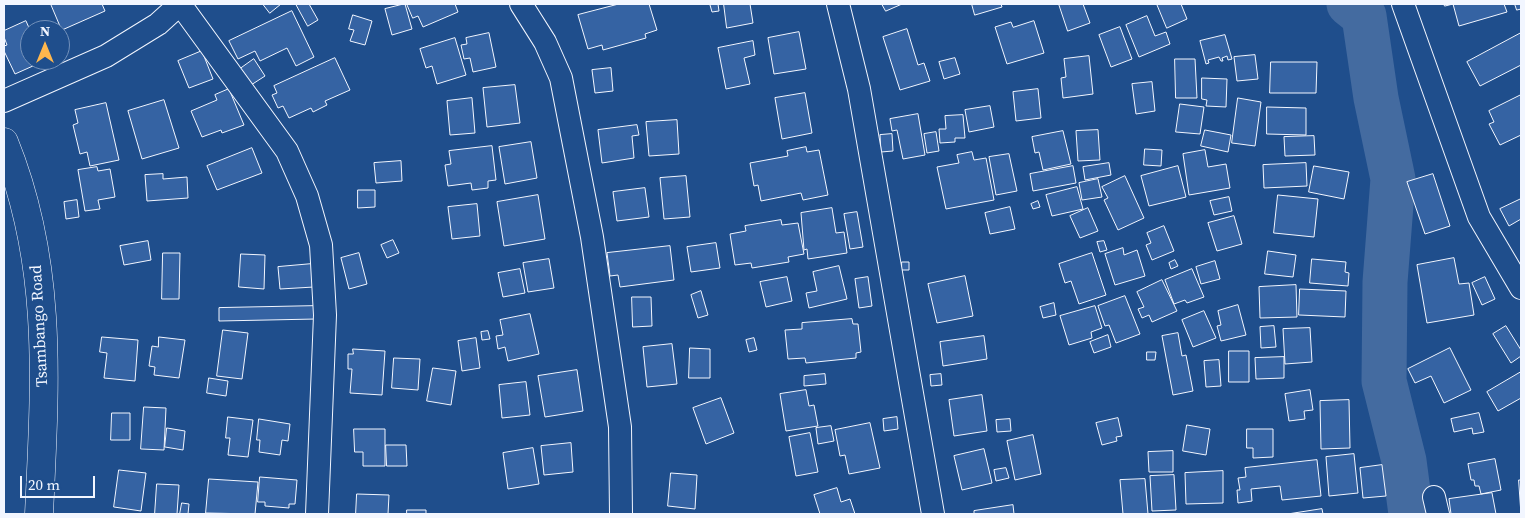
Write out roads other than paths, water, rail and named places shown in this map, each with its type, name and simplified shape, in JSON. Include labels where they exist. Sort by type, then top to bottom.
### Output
[{"type":"street","points":[[4,101],[106,56],[158,24],[180,4],[286,152],[307,196],[321,245],[325,315],[318,514]]},
{"type":"street","points":[[521,4],[545,42],[561,78],[592,237],[620,427],[621,514]]},
{"type":"street","points":[[838,4],[858,89],[933,514]]},
{"type":"street","points":[[1403,4],[1479,217],[1521,288]]},
{"type":"street","name":"Tsambango Road","points":[[4,142],[30,227],[43,316],[45,399],[39,514]]},
{"type":"waterway","points":[[1349,4],[1364,16],[1376,98],[1393,179],[1385,282],[1384,381],[1404,461],[1411,514]]}]
